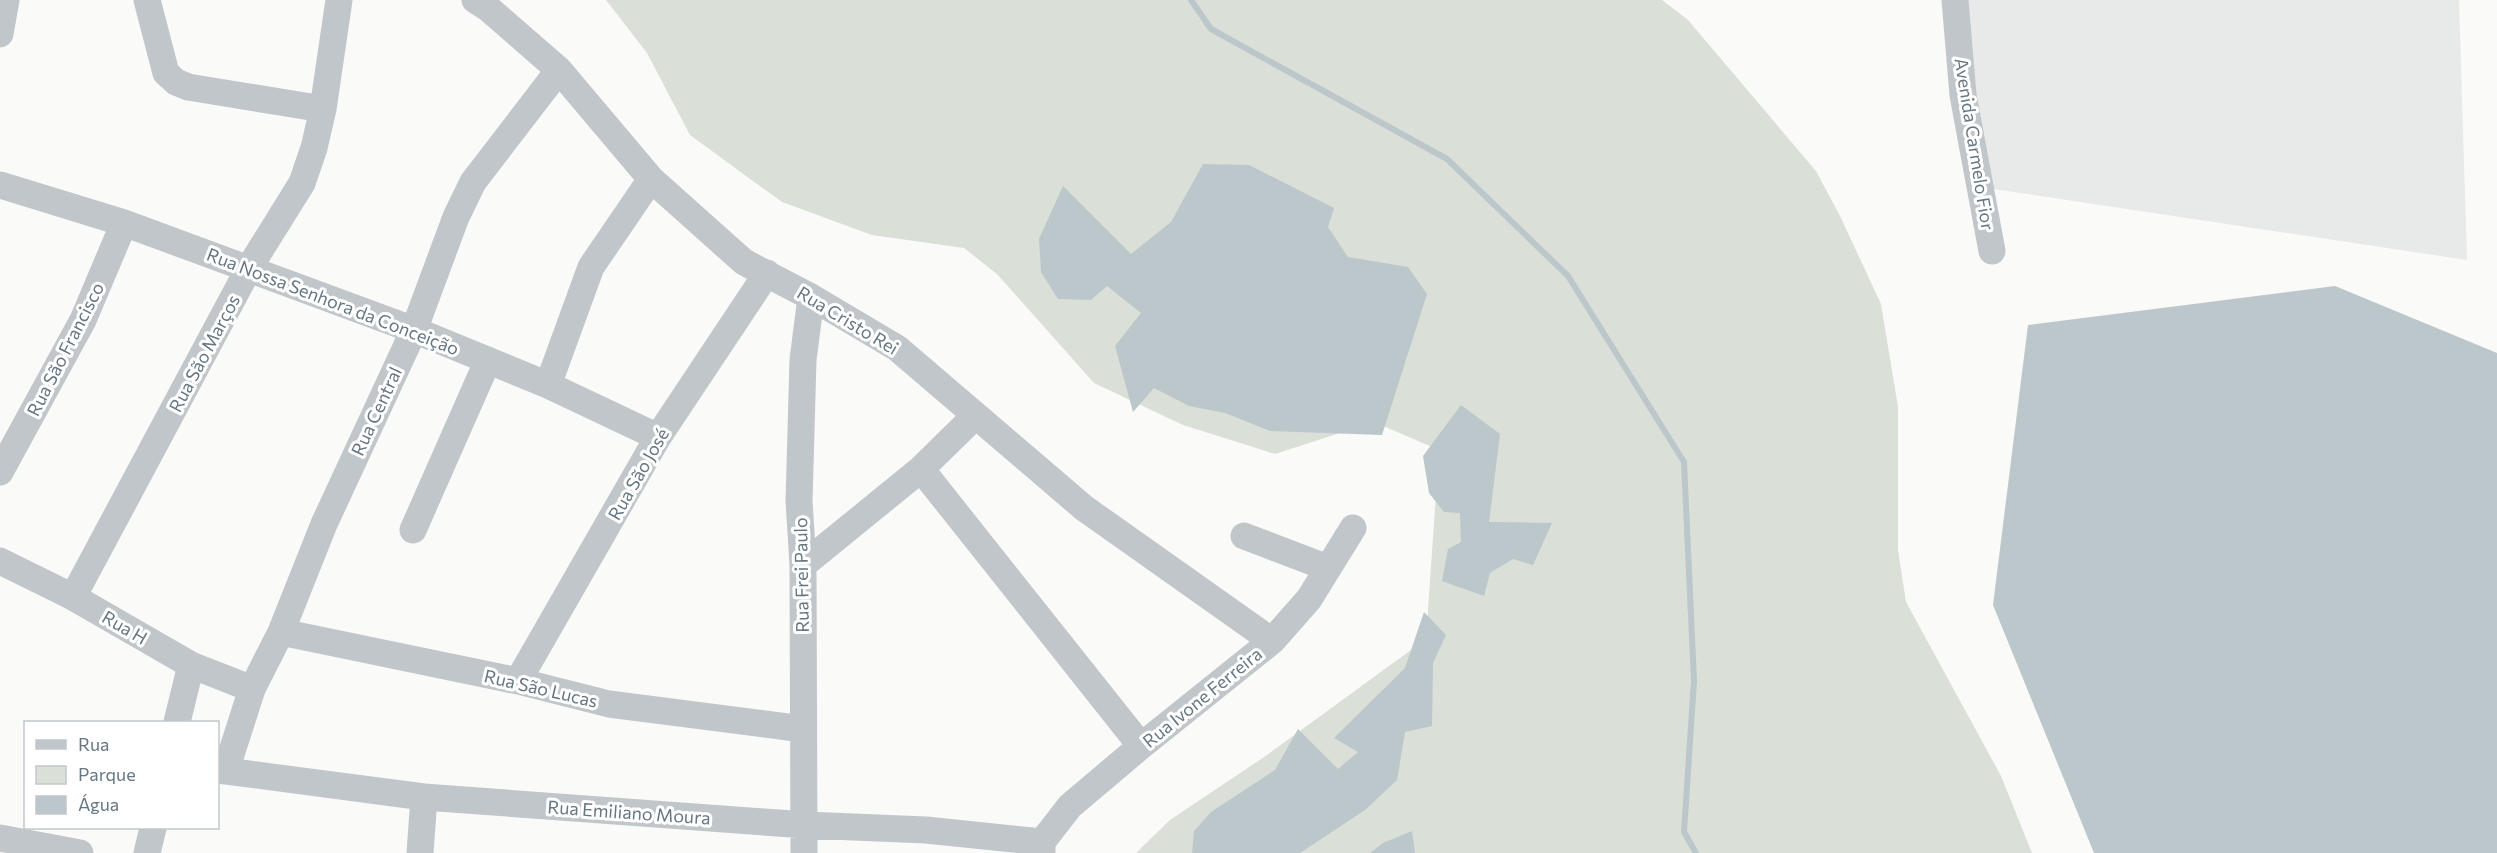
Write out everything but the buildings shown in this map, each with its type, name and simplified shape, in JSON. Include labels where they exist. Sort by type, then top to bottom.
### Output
[{"type":"street","points":[[0,34],[6,0]]},
{"type":"street","points":[[147,0],[166,73],[176,82],[188,87],[323,109]]},
{"type":"street","name":"Rua São Marços","points":[[74,597],[249,268],[302,183],[314,148],[323,109],[339,0]]},
{"type":"street","name":"Rua Cristo Rei","points":[[475,0],[489,9],[559,70],[651,179],[744,262],[811,297],[897,348],[1084,508],[1272,641]]},
{"type":"street","name":"Avenida Carmelo Fior","points":[[1955,0],[1963,95],[1992,251]]},
{"type":"street","name":"Rua Central","points":[[222,770],[252,688],[281,632],[324,524],[414,330],[456,217],[473,182],[559,70]]},
{"type":"street","points":[[548,385],[591,267],[651,179]]},
{"type":"street","name":"Rua Nossa Senhora da Conceição","points":[[0,185],[124,223],[414,330],[548,385],[658,437]]},
{"type":"street","name":"Rua São Francisco","points":[[0,472],[83,320],[124,223]]},
{"type":"street","name":"Rua São José","points":[[518,681],[658,437],[767,273]]},
{"type":"street","name":"Rua Frei Paulo","points":[[804,853],[803,566],[799,501],[803,360],[811,297]]},
{"type":"street","points":[[413,530],[488,360]]},
{"type":"street","points":[[803,566],[921,469],[975,416]]},
{"type":"street","points":[[921,469],[1141,746]]},
{"type":"street","name":"Rua Ivone Ferreira","points":[[1042,847],[1070,806],[1272,641],[1309,599],[1353,528]]},
{"type":"street","points":[[1244,536],[1328,567]]},
{"type":"street","name":"Rua H","points":[[0,561],[74,597],[191,665],[252,688]]},
{"type":"street","name":"Rua São Lucas","points":[[281,632],[518,681],[609,704],[803,729]]},
{"type":"street","points":[[177,721],[191,665]]},
{"type":"street","name":"Rua Emiliano Moura","points":[[222,770],[424,797],[805,825],[926,830],[1042,847]]},
{"type":"street","points":[[420,853],[424,797]]},
{"type":"street","points":[[0,838],[80,853]]},
{"type":"shaded area","points":[[1950,0],[2459,0],[2467,260],[1987,188]]},
{"type":"green space","points":[[606,0],[1662,0],[1688,20],[1816,171],[1840,216],[1881,304],[1898,407],[1898,550],[1906,602],[2001,776],[2032,853],[1136,853],[1170,820],[1267,755],[1426,639],[1439,450],[1374,422],[1275,454],[1183,425],[1094,383],[997,274],[964,248],[872,235],[782,202],[690,135],[647,53]]},
{"type":"water","points":[[1203,164],[1249,165],[1334,208],[1328,227],[1348,257],[1408,267],[1427,294],[1382,435],[1270,431],[1225,413],[1189,406],[1154,388],[1133,412],[1115,346],[1141,313],[1107,286],[1091,300],[1058,299],[1041,272],[1039,239],[1063,186],[1131,254],[1171,222]]},
{"type":"water","points":[[2335,286],[2497,353],[2497,853],[2094,853],[1993,605],[2028,325]]},
{"type":"water","points":[[1461,405],[1500,434],[1489,522],[1552,523],[1533,565],[1513,559],[1490,573],[1484,596],[1442,581],[1448,549],[1461,542],[1460,513],[1444,512],[1429,493],[1423,456]]},
{"type":"water","points":[[1424,612],[1446,635],[1433,663],[1432,726],[1405,732],[1397,780],[1365,810],[1300,853],[1192,853],[1194,831],[1211,812],[1275,770],[1298,729],[1338,769],[1358,752],[1334,738],[1405,668]]},
{"type":"water","points":[[1412,831],[1415,853],[1370,853],[1383,843]]},
{"type":"waterway","points":[[1191,0],[1211,29],[1447,159],[1568,276],[1684,462],[1694,681],[1684,832],[1696,853]]}]
